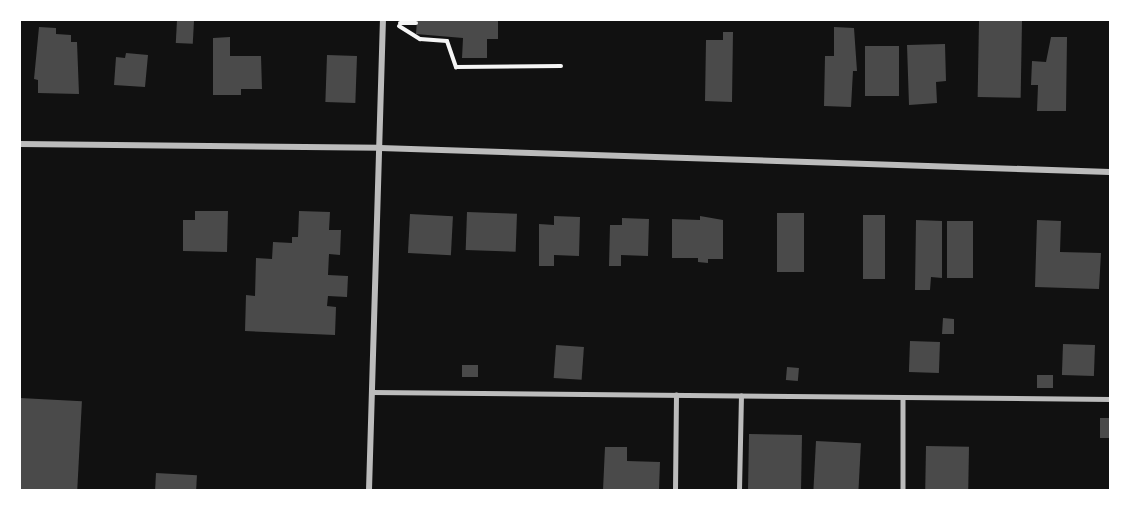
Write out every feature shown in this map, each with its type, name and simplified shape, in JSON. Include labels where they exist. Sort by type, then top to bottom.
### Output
[{"type":"street","points":[[369,490],[383,20]]},
{"type":"street","points":[[20,144],[380,148],[1110,172]]},
{"type":"lane","points":[[372,392],[1110,399]]},
{"type":"lane","points":[[675,490],[676,395]]},
{"type":"lane","points":[[739,490],[741,396]]},
{"type":"lane","points":[[903,397],[903,490]]},
{"type":"path","points":[[416,23],[399,24],[420,39],[447,41],[456,67],[561,66]]},
{"type":"building","points":[[177,20],[194,21],[193,44],[176,43]]},
{"type":"building","points":[[417,20],[498,20],[498,39],[487,39],[487,58],[462,58],[463,38],[416,34]]},
{"type":"building","points":[[979,20],[1022,21],[1021,98],[978,97]]},
{"type":"building","points":[[39,27],[56,28],[56,34],[71,35],[71,42],[77,42],[79,94],[38,93],[38,80],[34,79]]},
{"type":"building","points":[[834,27],[854,28],[857,71],[853,71],[851,107],[824,106],[825,56],[834,56]]},
{"type":"building","points":[[723,32],[733,32],[732,102],[705,101],[706,40],[723,40]]},
{"type":"building","points":[[230,37],[230,56],[261,56],[262,89],[241,89],[241,95],[213,95],[213,38]]},
{"type":"building","points":[[1051,37],[1067,37],[1066,111],[1037,111],[1038,85],[1031,85],[1032,61],[1046,62]]},
{"type":"building","points":[[945,44],[946,81],[936,82],[937,103],[909,105],[907,45]]},
{"type":"building","points":[[865,46],[899,46],[899,96],[865,96]]},
{"type":"building","points":[[126,53],[148,55],[145,87],[114,85],[116,57],[125,58]]},
{"type":"building","points":[[327,55],[357,56],[355,103],[325,102]]},
{"type":"building","points":[[195,211],[228,211],[227,252],[183,251],[183,220],[195,220]]},
{"type":"building","points":[[299,211],[330,212],[329,230],[341,230],[340,255],[329,254],[328,275],[348,276],[347,297],[328,296],[327,306],[336,307],[335,335],[245,331],[246,295],[255,296],[256,258],[272,259],[273,242],[292,243],[292,237],[298,237]]},
{"type":"building","points":[[467,212],[517,214],[516,252],[466,250]]},
{"type":"building","points":[[777,213],[804,213],[804,272],[777,272]]},
{"type":"building","points":[[410,214],[453,216],[451,255],[408,253]]},
{"type":"building","points":[[863,215],[885,215],[885,279],[863,279]]},
{"type":"building","points":[[554,216],[580,217],[579,256],[554,255],[554,266],[539,266],[539,224],[554,225]]},
{"type":"building","points":[[700,216],[723,220],[723,259],[708,259],[708,263],[698,262],[698,258],[672,258],[672,219],[700,220]]},
{"type":"building","points":[[622,218],[649,219],[648,256],[621,255],[621,266],[609,266],[610,225],[622,225]]},
{"type":"building","points":[[916,220],[942,221],[942,278],[931,277],[930,290],[915,290]]},
{"type":"building","points":[[1037,220],[1061,221],[1060,252],[1101,253],[1099,289],[1035,287]]},
{"type":"building","points":[[947,221],[973,221],[973,278],[947,278]]},
{"type":"building","points":[[943,318],[954,319],[954,334],[942,334]]},
{"type":"building","points":[[910,341],[940,342],[939,373],[909,372]]},
{"type":"building","points":[[1063,344],[1095,345],[1094,376],[1062,375]]},
{"type":"building","points":[[556,345],[584,347],[582,380],[554,378]]},
{"type":"building","points":[[462,365],[478,365],[478,377],[462,377]]},
{"type":"building","points":[[787,367],[799,368],[798,381],[786,380]]},
{"type":"building","points":[[1037,375],[1053,375],[1053,388],[1037,388]]},
{"type":"building","points":[[20,398],[82,401],[77,490],[20,490]]},
{"type":"building","points":[[1100,418],[1110,418],[1110,438],[1100,438]]},
{"type":"building","points":[[749,434],[802,435],[801,490],[748,490]]},
{"type":"building","points":[[816,441],[861,443],[858,490],[813,490]]},
{"type":"building","points":[[926,446],[969,447],[968,490],[925,490]]},
{"type":"building","points":[[605,447],[627,447],[627,461],[660,462],[659,490],[603,490]]},
{"type":"building","points":[[156,473],[197,475],[196,490],[155,490]]}]
